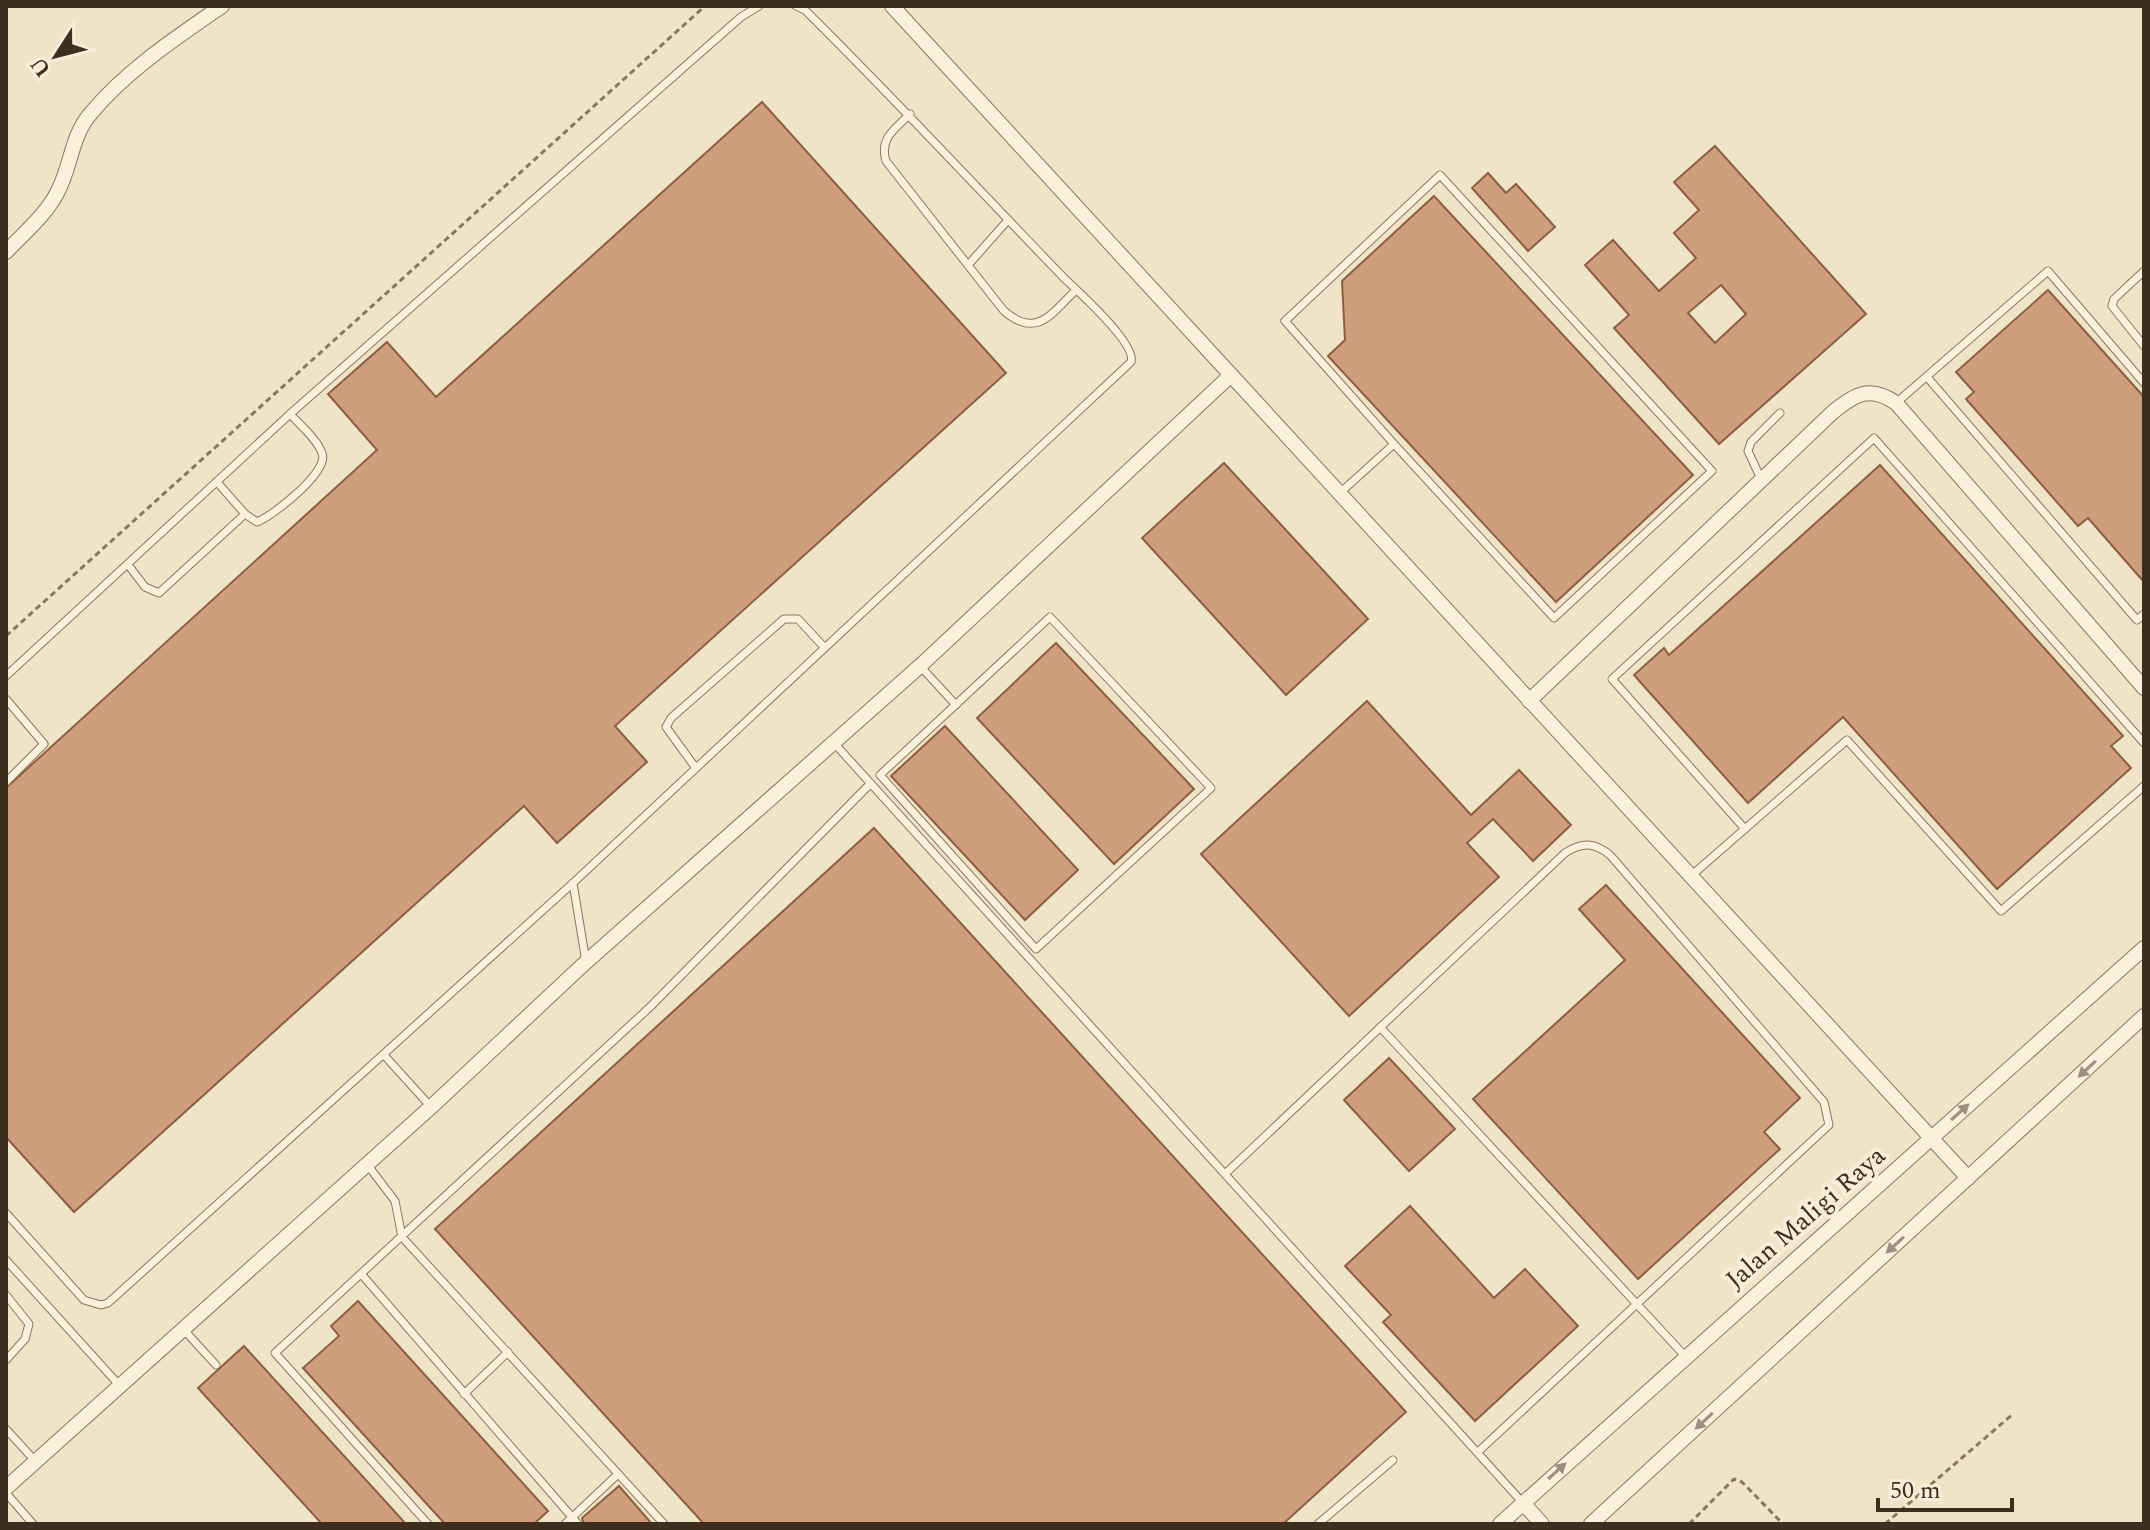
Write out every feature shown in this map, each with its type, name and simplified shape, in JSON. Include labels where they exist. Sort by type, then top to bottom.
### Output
[{"type":"street","points":[[6,252],[38,219],[59,190],[71,145],[91,112],[135,71],[222,6]]},
{"type":"street","points":[[892,6],[1968,1178]]},
{"type":"street","points":[[6,1491],[431,1107],[586,962],[920,666],[1231,375]]},
{"type":"street","points":[[1529,701],[1853,395],[1881,393],[1896,403],[2144,688]]},
{"type":"street","name":"Jalan Maligi Raya","points":[[1500,1524],[1684,1355],[2144,948]]},
{"type":"street","points":[[1591,1524],[2144,1016]]},
{"type":"street","points":[[1523,1503],[1542,1524]]},
{"type":"lane","points":[[6,676],[129,566],[290,414],[563,171],[741,17],[759,6]]},
{"type":"lane","points":[[6,1213],[84,1300],[101,1305],[108,1303],[573,883],[1131,362],[1134,355],[1130,347],[910,114],[805,10],[796,6]]},
{"type":"lane","points":[[910,114],[885,139],[882,149],[886,161],[1004,311],[1018,323],[1031,325],[1045,320],[1076,290]]},
{"type":"lane","points":[[1440,175],[1712,471],[1554,618],[1394,444],[1285,321],[1440,175]]},
{"type":"lane","points":[[969,264],[1008,220]]},
{"type":"lane","points":[[1896,403],[2048,271],[2144,383]]},
{"type":"lane","points":[[2144,271],[2114,299],[2112,306],[2144,346]]},
{"type":"lane","points":[[1927,377],[2137,620],[2144,614]]},
{"type":"lane","points":[[1761,479],[1748,451],[1751,442],[1780,413]]},
{"type":"lane","points":[[217,482],[254,522],[266,518],[318,474],[324,460],[322,451],[290,414]]},
{"type":"lane","points":[[1745,829],[1612,679],[1874,438],[2144,743]]},
{"type":"lane","points":[[1341,492],[1394,444]]},
{"type":"lane","points":[[129,566],[145,587],[159,593],[245,514]]},
{"type":"lane","points":[[1050,617],[1211,788],[1036,949],[880,775],[956,705],[1050,617]]},
{"type":"lane","points":[[695,767],[668,735],[666,727],[671,718],[784,619],[798,619],[824,647]]},
{"type":"lane","points":[[920,666],[956,705]]},
{"type":"lane","points":[[6,699],[44,744],[6,782]]},
{"type":"lane","points":[[1692,875],[1847,740],[2001,911],[2144,786]]},
{"type":"lane","points":[[834,743],[1523,1503]]},
{"type":"lane","points":[[428,1524],[275,1353],[363,1276],[650,1007],[870,784]]},
{"type":"lane","points":[[1226,1173],[1565,853],[1583,844],[1600,847],[1610,855],[1824,1102],[1830,1117],[1826,1130],[1479,1451]]},
{"type":"lane","points":[[573,883],[586,962]]},
{"type":"lane","points":[[1380,1027],[1684,1355]]},
{"type":"lane","points":[[384,1055],[431,1107]]},
{"type":"lane","points":[[366,1163],[395,1201],[402,1237],[664,1524]]},
{"type":"lane","points":[[6,1260],[120,1386]]},
{"type":"lane","points":[[363,1276],[575,1520]]},
{"type":"lane","points":[[6,1295],[29,1324],[25,1339],[6,1360]]},
{"type":"lane","points":[[184,1330],[216,1365]]},
{"type":"lane","points":[[464,1394],[508,1352]]},
{"type":"lane","points":[[6,1429],[36,1462]]},
{"type":"lane","points":[[1318,1524],[1393,1460]]},
{"type":"lane","points":[[565,1524],[575,1520],[618,1474]]},
{"type":"lane","points":[[6,1491],[33,1524]]},
{"type":"path","points":[[6,636],[705,6]]},
{"type":"path","points":[[1885,1524],[2013,1414]]},
{"type":"path","points":[[1689,1524],[1734,1479],[1742,1482],[1783,1524]]},
{"type":"building","points":[[762,102],[1006,373],[615,726],[647,762],[557,843],[524,806],[74,1212],[6,1137],[6,788],[377,450],[328,394],[387,342],[436,397]]},
{"type":"building","points":[[1715,146],[1866,314],[1719,444],[1614,328],[1629,315],[1585,265],[1613,240],[1659,291],[1696,258],[1674,233],[1699,210],[1674,182]],"holes":[[[1721,285],[1746,314],[1715,343],[1688,313]]]},
{"type":"building","points":[[1488,173],[1506,193],[1516,184],[1555,227],[1528,251],[1472,188]]},
{"type":"building","points":[[1434,196],[1693,475],[1556,602],[1328,356],[1345,340],[1342,281]]},
{"type":"building","points":[[2048,290],[2144,397],[2144,582],[2088,518],[2078,526],[1966,399],[1974,392],[1956,372]]},
{"type":"building","points":[[1224,463],[1368,619],[1286,695],[1142,538]]},
{"type":"building","points":[[1880,465],[2123,736],[2111,746],[2131,768],[1997,889],[1843,717],[1748,803],[1634,675],[1664,648],[1669,655]]},
{"type":"building","points":[[1056,643],[1194,789],[1114,864],[977,718]]},
{"type":"building","points":[[1367,701],[1471,815],[1519,770],[1571,825],[1533,861],[1493,819],[1467,843],[1499,877],[1349,1016],[1201,854]]},
{"type":"building","points":[[945,726],[1078,870],[1025,920],[891,776]]},
{"type":"building","points":[[874,828],[1406,1412],[1283,1524],[704,1524],[435,1229]]},
{"type":"building","points":[[1606,885],[1800,1098],[1764,1132],[1780,1149],[1638,1279],[1473,1099],[1625,960],[1579,909]]},
{"type":"building","points":[[1389,1058],[1455,1129],[1409,1171],[1344,1100]]},
{"type":"building","points":[[1410,1206],[1494,1298],[1525,1269],[1578,1326],[1475,1421],[1383,1322],[1391,1315],[1345,1266]]},
{"type":"building","points":[[358,1301],[548,1511],[534,1524],[445,1524],[303,1368],[339,1336],[331,1326]]},
{"type":"building","points":[[244,1346],[406,1524],[322,1524],[198,1388]]},
{"type":"building","points":[[619,1486],[652,1524],[584,1524],[582,1518]]}]
